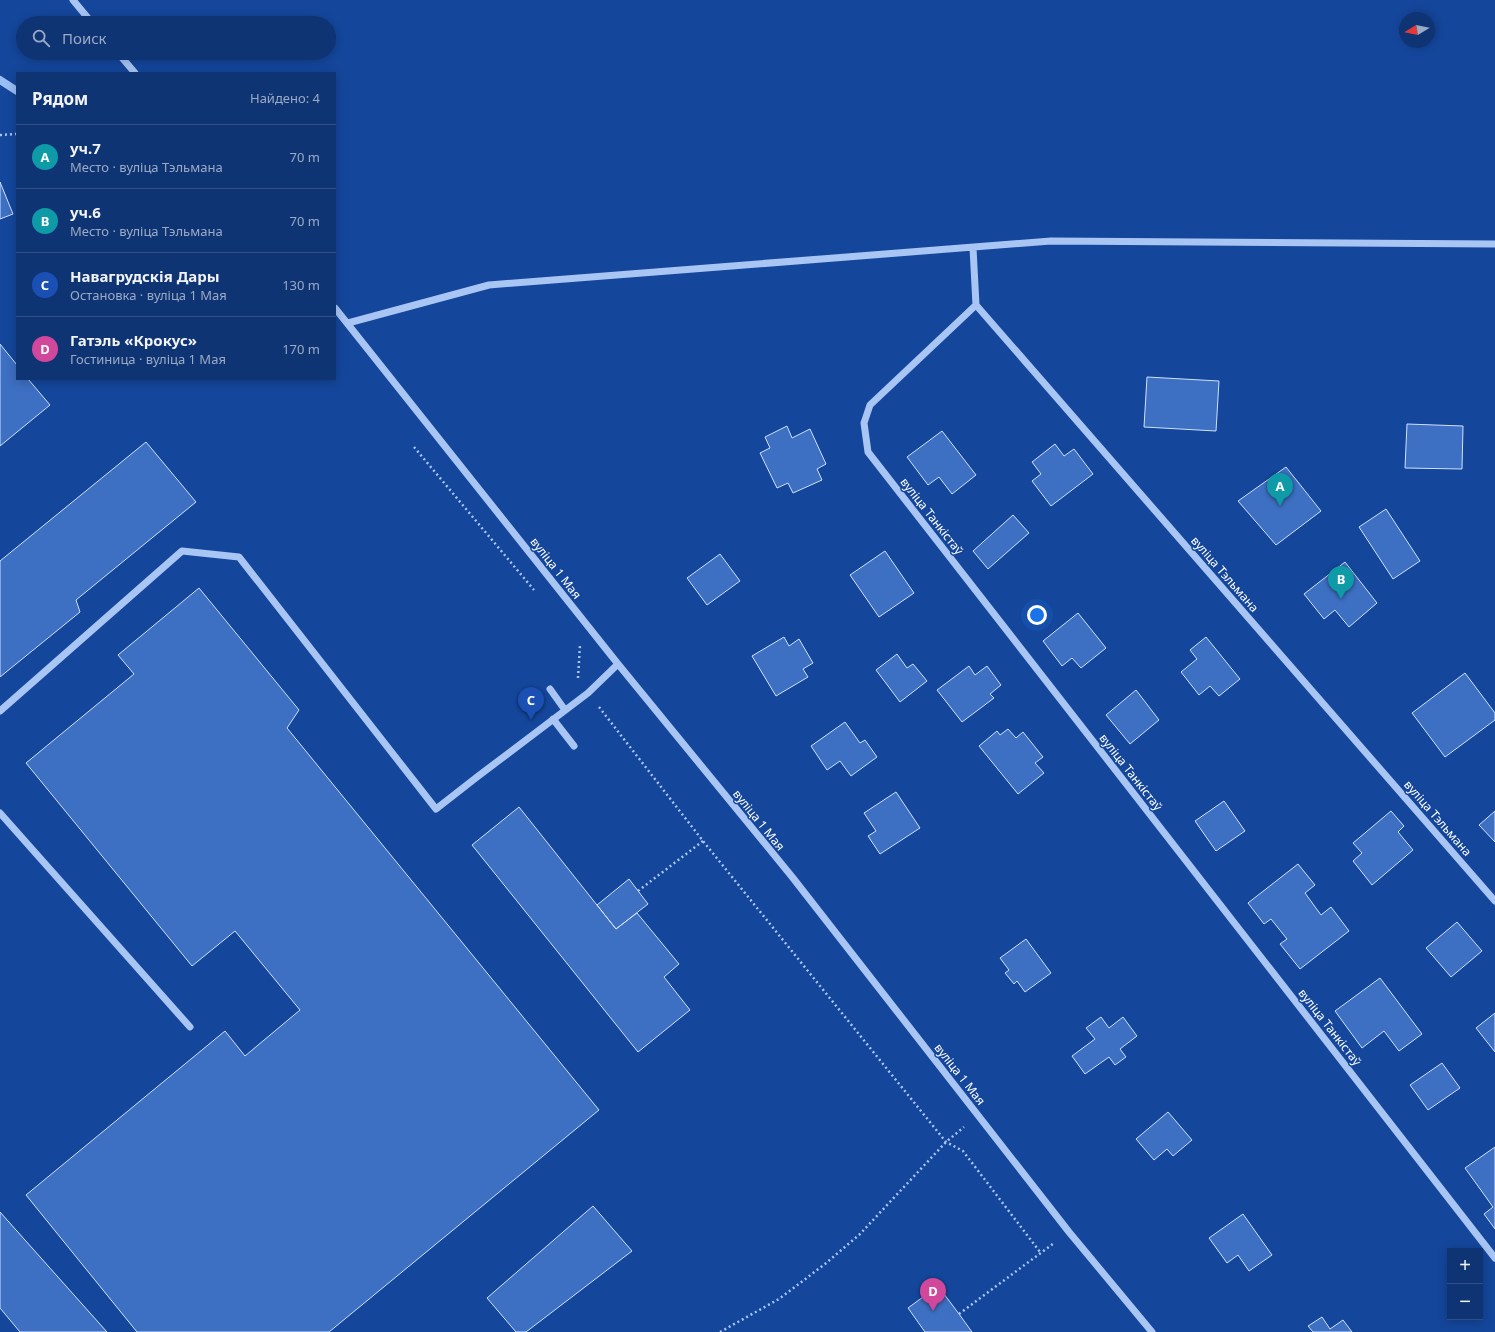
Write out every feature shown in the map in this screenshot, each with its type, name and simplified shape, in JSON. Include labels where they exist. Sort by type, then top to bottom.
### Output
[{"type":"street","points":[[73,0],[86,16]]},
{"type":"street","points":[[124,60],[134,72]]},
{"type":"street","points":[[348,323],[489,286],[1051,241],[1495,244]]},
{"type":"street","points":[[973,248],[976,305]]},
{"type":"street","name":"вуліца Тэльмана","points":[[976,305],[1495,901]]},
{"type":"street","name":"вуліца Танкістаў","points":[[976,305],[870,405],[864,423],[868,452],[1495,1258]]},
{"type":"street","name":"вуліца 1 Мая","points":[[336,309],[618,664],[793,878],[1069,1232],[1152,1332]]},
{"type":"street","points":[[0,711],[182,551],[239,557],[436,809],[588,693],[618,664]]},
{"type":"street","points":[[550,689],[565,710]]},
{"type":"street","points":[[554,719],[574,746]]},
{"type":"street","points":[[0,813],[190,1027]]},
{"type":"path","points":[[0,135],[16,134]]},
{"type":"path","points":[[414,446],[534,590]]},
{"type":"path","points":[[580,644],[578,680],[703,841],[946,1142],[963,1151],[1040,1252]]},
{"type":"path","points":[[638,891],[703,841]]},
{"type":"path","points":[[720,1332],[779,1299],[825,1264],[860,1234],[946,1142],[978,1116]]},
{"type":"path","points":[[959,1314],[1040,1252],[1069,1232]]},
{"type":"building","points":[[0,182],[13,214],[0,219]]},
{"type":"building","points":[[0,344],[16,364],[16,380],[29,380],[50,405],[0,446]]},
{"type":"building","points":[[1147,377],[1219,381],[1216,431],[1144,427]]},
{"type":"building","points":[[1407,424],[1463,426],[1462,469],[1405,468]]},
{"type":"building","points":[[787,426],[792,438],[810,429],[826,464],[817,469],[822,480],[793,493],[788,483],[777,488],[760,453],[770,448],[765,437]]},
{"type":"building","points":[[942,431],[976,475],[952,494],[939,477],[928,485],[907,457]]},
{"type":"building","points":[[146,442],[196,502],[76,600],[80,612],[0,677],[0,561]]},
{"type":"building","points":[[1055,444],[1064,456],[1074,449],[1093,474],[1051,506],[1032,481],[1041,474],[1032,462]]},
{"type":"building","points":[[1286,467],[1321,511],[1276,545],[1238,501]]},
{"type":"building","points":[[1386,509],[1420,561],[1393,579],[1359,527]]},
{"type":"building","points":[[1013,515],[1029,533],[988,569],[973,551]]},
{"type":"building","points":[[885,551],[914,593],[879,617],[850,575]]},
{"type":"building","points":[[720,554],[740,581],[707,605],[687,578]]},
{"type":"building","points":[[1345,562],[1377,603],[1349,627],[1335,610],[1324,619],[1304,594]]},
{"type":"building","points":[[199,588],[299,710],[287,728],[599,1110],[329,1332],[137,1332],[26,1195],[225,1031],[245,1056],[300,1010],[235,931],[192,966],[26,763],[134,674],[118,655]]},
{"type":"building","points":[[1078,613],[1106,648],[1081,668],[1072,658],[1062,666],[1043,641]]},
{"type":"building","points":[[784,637],[789,646],[799,639],[813,663],[803,669],[808,677],[776,696],[752,656]]},
{"type":"building","points":[[1206,637],[1240,679],[1219,696],[1210,686],[1199,695],[1181,672],[1197,659],[1190,650]]},
{"type":"building","points":[[897,654],[907,668],[913,664],[927,681],[900,702],[876,670]]},
{"type":"building","points":[[969,666],[975,675],[987,666],[1001,685],[990,694],[994,698],[962,722],[937,690]]},
{"type":"building","points":[[1465,673],[1495,713],[1495,720],[1445,757],[1412,713]]},
{"type":"building","points":[[1136,690],[1159,720],[1130,744],[1106,715]]},
{"type":"building","points":[[845,722],[860,743],[865,740],[877,757],[851,776],[840,761],[827,770],[811,746]]},
{"type":"building","points":[[1008,729],[1016,738],[1023,732],[1043,757],[1035,763],[1044,773],[1018,794],[979,746],[997,731],[1000,735]]},
{"type":"building","points":[[896,792],[920,828],[880,854],[868,836],[876,831],[864,813]]},
{"type":"building","points":[[1224,801],[1245,831],[1216,851],[1195,821]]},
{"type":"building","points":[[519,807],[616,929],[637,913],[679,964],[664,977],[690,1010],[638,1052],[472,845]]},
{"type":"building","points":[[1391,811],[1404,826],[1398,832],[1413,850],[1372,885],[1353,861],[1362,853],[1353,843]]},
{"type":"building","points":[[1495,811],[1495,842],[1479,825]]},
{"type":"building","points":[[1298,864],[1315,885],[1305,893],[1321,915],[1331,907],[1349,931],[1300,969],[1280,944],[1287,939],[1271,919],[1264,924],[1248,903]]},
{"type":"building","points":[[629,879],[648,904],[616,929],[597,905]]},
{"type":"building","points":[[1457,922],[1482,951],[1451,977],[1426,948]]},
{"type":"building","points":[[1026,939],[1051,973],[1025,992],[1017,981],[1014,984],[1005,973],[1009,970],[1000,958]]},
{"type":"building","points":[[1380,978],[1422,1034],[1399,1051],[1384,1031],[1362,1048],[1335,1011]]},
{"type":"building","points":[[1495,1013],[1495,1052],[1476,1028]]},
{"type":"building","points":[[1101,1017],[1109,1028],[1123,1017],[1137,1036],[1120,1049],[1126,1057],[1115,1065],[1109,1057],[1085,1074],[1072,1056],[1095,1039],[1086,1028]]},
{"type":"building","points":[[1442,1063],[1460,1088],[1428,1110],[1410,1085]]},
{"type":"building","points":[[1168,1112],[1192,1140],[1173,1156],[1167,1149],[1154,1160],[1136,1139]]},
{"type":"building","points":[[1495,1147],[1495,1229],[1484,1214],[1493,1207],[1465,1168]]},
{"type":"building","points":[[593,1206],[632,1251],[526,1332],[516,1332],[487,1298]]},
{"type":"building","points":[[0,1212],[107,1332],[20,1332],[0,1308]]},
{"type":"building","points":[[1243,1214],[1272,1255],[1249,1271],[1238,1255],[1227,1263],[1209,1238]]},
{"type":"building","points":[[938,1286],[972,1332],[925,1332],[908,1308]]},
{"type":"building","points":[[1322,1317],[1330,1329],[1343,1320],[1352,1332],[1313,1332],[1308,1326]]},
{"type":"waterway","points":[[0,80],[16,90]]},
{"type":"place","name":"уч.7","points":[[1280,506]]},
{"type":"place","name":"уч.6","points":[[1341,599]]},
{"type":"place","name":"Навагрудскія Дары","points":[[531,720]]},
{"type":"place","name":"Гатэль «Крокус»","points":[[933,1311]]}]
